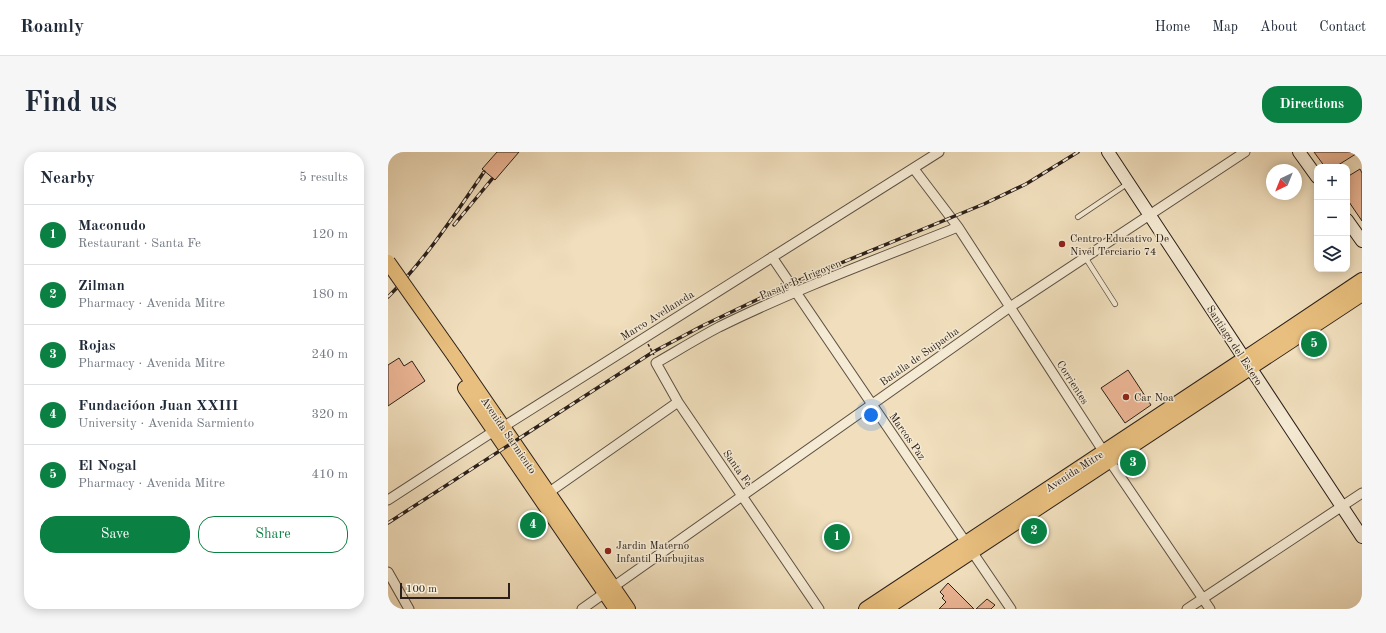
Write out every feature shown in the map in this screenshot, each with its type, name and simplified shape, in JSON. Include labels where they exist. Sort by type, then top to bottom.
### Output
[{"type":"main road","name":"Avenida Sarmiento","points":[[388,262],[451,360],[609,590],[628,609]]},
{"type":"main road","name":"Avenida Sarmiento","points":[[388,277],[451,360]]},
{"type":"main road","name":"Avenida Mitre","points":[[866,609],[969,546],[1247,363],[1362,280]]},
{"type":"main road","name":"Avenida Mitre","points":[[1247,363],[1362,294]]},
{"type":"main road","name":"Avenida Sarmiento","points":[[499,429],[548,493],[609,590],[616,609]]},
{"type":"main road","name":"Avenida Mitre","points":[[885,609],[969,546]]},
{"type":"street","name":"Marco Avellaneda","points":[[388,500],[939,152]]},
{"type":"street","name":"Santiago del Estero","points":[[1108,152],[1362,537]]},
{"type":"street","name":"Batalla de Suipacha","points":[[582,609],[1010,307],[1245,152]]},
{"type":"street","points":[[1299,152],[1314,173]]},
{"type":"street","name":"Corrientes","points":[[914,169],[958,227],[1106,456],[1210,609]]},
{"type":"street","points":[[1350,224],[1362,241]]},
{"type":"street","name":"Pasaje B. Irigoyen","points":[[656,363],[719,327],[796,292],[958,227]]},
{"type":"street","name":"Marcos Paz","points":[[772,257],[1011,609]]},
{"type":"street","name":"Santa Fe","points":[[656,363],[678,402],[819,609]]},
{"type":"street","points":[[548,493],[678,402]]},
{"type":"street","points":[[1188,609],[1362,493]]},
{"type":"street","points":[[388,572],[409,609]]},
{"type":"lane","points":[[1078,217],[1128,183]]},
{"type":"lane","points":[[1085,257],[1115,304]]},
{"type":"path","points":[[644,338],[653,352],[656,363]]},
{"type":"building","points":[[497,152],[519,152],[495,180],[482,169]]},
{"type":"building","points":[[1314,152],[1359,152],[1340,164],[1323,164]]},
{"type":"building","points":[[1360,169],[1362,173],[1362,221],[1350,203],[1350,175]]},
{"type":"building","points":[[399,358],[404,366],[412,361],[425,381],[388,406],[388,365]]},
{"type":"building","name":"Car Noa","points":[[1128,370],[1151,405],[1125,423],[1101,388]]},
{"type":"building","points":[[948,583],[974,609],[939,609],[946,602],[942,598],[944,596],[940,592]]},
{"type":"building","points":[[987,599],[995,605],[991,609],[976,609]]},
{"type":"railway","points":[[388,523],[653,352],[702,326],[790,284],[984,204],[1026,184],[1078,152]]},
{"type":"railway","points":[[388,297],[427,253],[484,172]]},
{"type":"railway","points":[[454,225],[492,179]]},
{"type":"place","name":"Centro Educativo De Nivel Terciario 74","points":[[1062,244]]},
{"type":"place","name":"El Nogal","points":[[1314,344]]},
{"type":"place","name":"Car Noa","points":[[1126,397]]},
{"type":"place","name":"Rojas","points":[[1133,463]]},
{"type":"place","name":"Fundacióon Juan XXIII","points":[[533,525]]},
{"type":"place","name":"Zilman","points":[[1034,531]]},
{"type":"place","name":"Maconudo","points":[[837,537]]},
{"type":"place","name":"Jardin Materno Infantil Burbujitas","points":[[608,551]]}]
